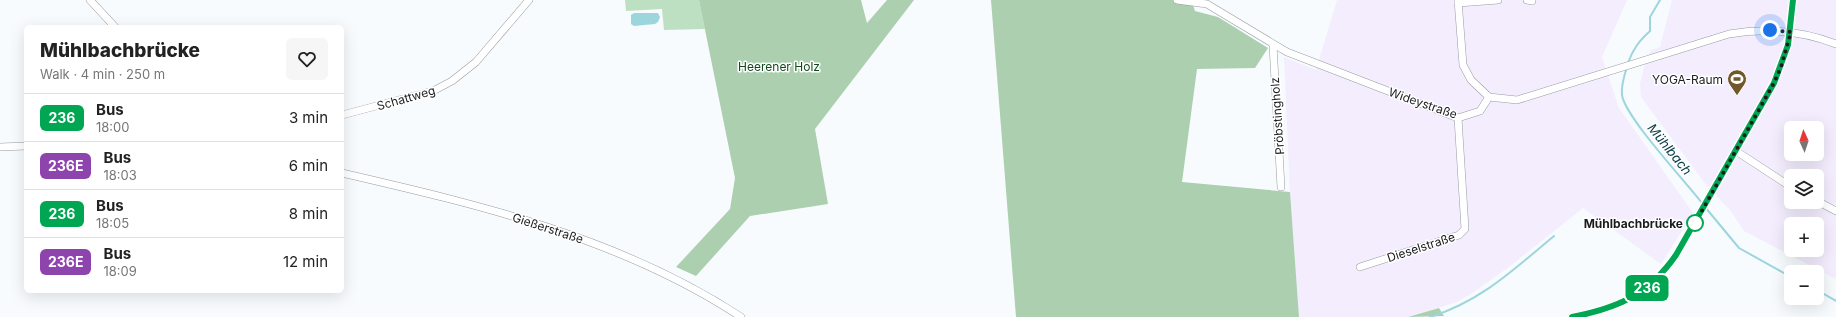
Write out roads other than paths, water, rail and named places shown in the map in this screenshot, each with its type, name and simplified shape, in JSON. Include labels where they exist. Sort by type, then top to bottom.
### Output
[{"type":"street","points":[[90,0],[113,25]]},
{"type":"street","name":"Schattweg","points":[[344,114],[433,91],[452,81],[476,62],[529,0]]},
{"type":"street","name":"Wideystraße","points":[[1177,0],[1195,1],[1207,4],[1273,45],[1287,52],[1458,118],[1480,111],[1489,96]]},
{"type":"street","points":[[1498,0],[1458,1],[1463,65],[1471,80],[1489,96],[1517,100],[1729,34],[1770,30],[1791,32],[1836,44]]},
{"type":"street","points":[[1572,317],[1614,306],[1638,295],[1660,276],[1676,255],[1774,83],[1781,67],[1791,32],[1793,0]]},
{"type":"street","name":"Pröbstingholz","points":[[1273,45],[1282,187]]},
{"type":"street","name":"Dieselstraße","points":[[1360,267],[1459,234],[1465,229],[1458,118]]},
{"type":"street","points":[[0,147],[24,146]]},
{"type":"street","points":[[1736,151],[1784,182]]},
{"type":"street","name":"Gießerstraße","points":[[344,174],[474,205],[521,218],[570,235],[648,266],[705,295],[741,317]]},
{"type":"street","points":[[1824,205],[1836,211]]},
{"type":"water","points":[[634,13],[658,13],[660,17],[658,22],[655,24],[634,26],[631,24],[631,15]]},
{"type":"waterway","name":"Mühlbach","points":[[1628,63],[1637,46],[1650,31],[1650,17],[1660,0]]},
{"type":"waterway","name":"Mühlbach","points":[[1627,67],[1622,92],[1626,105],[1644,133],[1702,203]]},
{"type":"waterway","name":"Mühlbach","points":[[1705,207],[1739,248],[1784,273]]},
{"type":"waterway","points":[[1430,317],[1448,310],[1481,293],[1496,283],[1554,236]]},
{"type":"waterway","name":"Mühlbach","points":[[1824,294],[1836,301]]},
{"type":"place","name":"YOGA-Raum","points":[[1737,96]]},
{"type":"place","name":"Mühlbachbrücke","points":[[1695,223]]},
{"type":"park label","name":"Heerener Holz","points":[[779,66]]}]
